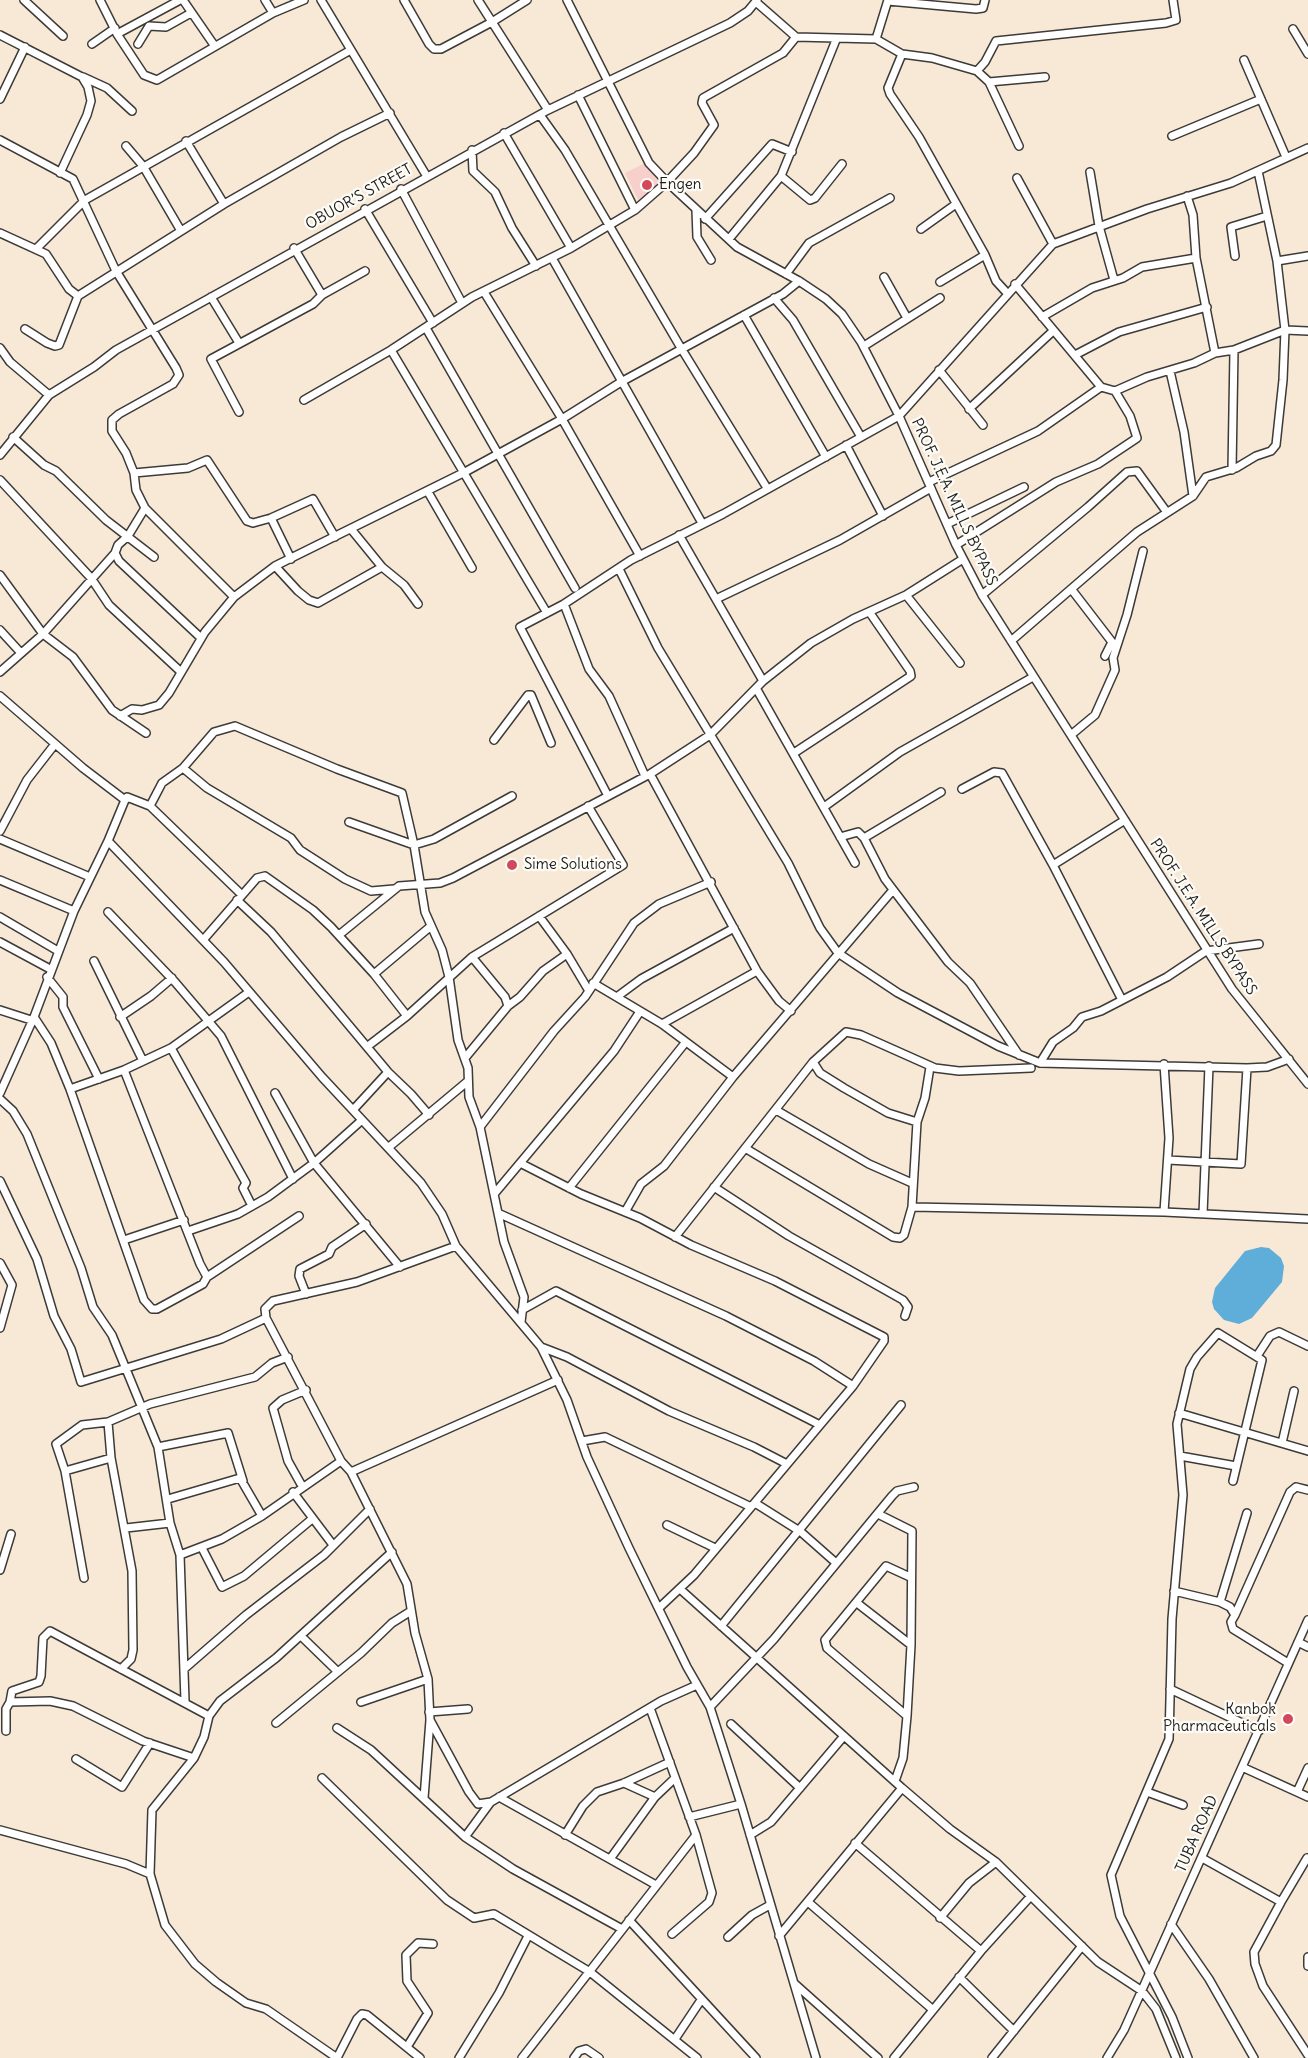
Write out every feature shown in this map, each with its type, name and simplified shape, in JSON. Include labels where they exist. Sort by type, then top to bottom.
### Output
[{"type":"street","points":[[24,0],[63,36]]},
{"type":"street","points":[[100,0],[116,31],[144,75],[157,80],[214,45],[273,13],[304,0]]},
{"type":"street","points":[[92,44],[181,0],[214,45]]},
{"type":"street","points":[[265,0],[273,13]]},
{"type":"street","points":[[321,0],[349,51],[390,113],[426,175]]},
{"type":"street","points":[[404,0],[434,49],[441,49],[527,0]]},
{"type":"street","points":[[478,0],[548,110]]},
{"type":"street","name":"PROF. J.E.A. MILLS BYPASS","points":[[567,0],[649,163],[705,219],[750,256],[799,280],[826,299],[842,314],[864,346],[982,596],[1206,951],[1232,989],[1308,1084]]},
{"type":"street","points":[[876,39],[888,0],[976,9],[983,8],[985,0]]},
{"type":"street","points":[[977,71],[985,62],[996,41],[1166,23],[1176,20],[1173,0]]},
{"type":"street","points":[[756,1],[796,37],[836,40],[876,39],[902,54],[932,58],[977,71],[989,82],[1006,114],[1019,146]]},
{"type":"street","name":"OBUOR’S STREET","points":[[0,455],[49,395],[94,367],[116,350],[472,150],[578,95],[730,23],[756,1]]},
{"type":"street","points":[[138,44],[149,26],[166,27],[191,13]]},
{"type":"street","points":[[1293,29],[1308,54]]},
{"type":"street","points":[[0,35],[119,94],[132,111]]},
{"type":"street","points":[[304,400],[391,350],[462,303],[571,248],[635,210],[667,182],[694,153],[714,125],[702,103],[703,98],[783,53],[796,37]]},
{"type":"street","points":[[729,239],[781,176],[836,40]]},
{"type":"street","points":[[0,99],[25,47]]},
{"type":"street","points":[[36,249],[85,200],[349,51]]},
{"type":"street","points":[[902,54],[888,88],[890,94],[920,137],[985,255],[996,281],[1007,293]]},
{"type":"street","points":[[1244,60],[1286,157]]},
{"type":"street","points":[[60,173],[91,101],[88,87],[82,77]]},
{"type":"street","points":[[989,82],[1045,77]]},
{"type":"street","points":[[578,95],[635,210]]},
{"type":"street","points":[[1172,136],[1261,99]]},
{"type":"street","points":[[24,329],[47,343],[59,345],[78,296],[224,204],[341,137],[390,113]]},
{"type":"street","points":[[540,115],[565,150],[681,348],[767,488]]},
{"type":"street","points":[[504,133],[571,248]]},
{"type":"street","points":[[0,141],[74,179],[117,271],[179,375],[173,384],[135,404],[112,420],[112,431],[126,453],[134,473],[136,490],[145,508],[234,597]]},
{"type":"street","points":[[186,141],[224,204]]},
{"type":"street","points":[[705,219],[772,144],[792,152]]},
{"type":"street","points":[[126,146],[143,166],[181,231]]},
{"type":"street","points":[[608,796],[520,627],[564,604],[640,556],[899,416],[1053,244],[1099,226],[1231,183],[1308,148]]},
{"type":"street","points":[[472,150],[473,171],[495,192],[512,228],[536,266]]},
{"type":"street","points":[[781,176],[810,200],[815,198],[843,164]]},
{"type":"street","points":[[1011,641],[1137,532],[1166,511],[1193,496],[1206,477],[1232,470],[1270,451],[1276,445],[1283,380],[1285,330],[1277,261],[1258,171]]},
{"type":"street","points":[[1090,172],[1099,226],[1114,280]]},
{"type":"street","points":[[1017,178],[1053,244]]},
{"type":"street","points":[[401,189],[462,303]]},
{"type":"street","points":[[1187,196],[1192,215],[1196,258],[1215,353]]},
{"type":"street","points":[[786,274],[809,243],[890,198]]},
{"type":"street","points":[[921,229],[956,204]]},
{"type":"street","points":[[365,210],[575,588]]},
{"type":"street","points":[[696,210],[697,237],[711,260]]},
{"type":"street","points":[[1235,256],[1231,228],[1267,216]]},
{"type":"street","points":[[0,233],[46,254],[69,289],[78,296]]},
{"type":"street","points":[[294,248],[322,295]]},
{"type":"street","points":[[940,282],[985,255]]},
{"type":"street","points":[[1277,261],[1308,256]]},
{"type":"street","points":[[552,258],[702,523]]},
{"type":"street","points":[[1042,316],[1092,288],[1151,263],[1196,258]]},
{"type":"street","points":[[239,412],[211,359],[313,304],[322,295],[366,271]]},
{"type":"street","points":[[884,277],[907,318]]},
{"type":"street","points":[[120,716],[132,709],[159,705],[201,639],[234,597],[275,566],[465,472],[562,419],[681,348],[774,298],[799,280]]},
{"type":"street","points":[[957,545],[1056,482],[1098,464],[1134,441],[1137,434],[1115,392],[1101,387],[1015,284]]},
{"type":"street","points":[[484,292],[562,419],[640,556]]},
{"type":"street","points":[[211,297],[239,343]]},
{"type":"street","points":[[774,298],[793,320],[861,437]]},
{"type":"street","points":[[864,346],[940,298]]},
{"type":"street","points":[[1075,355],[1119,332],[1207,307]]},
{"type":"street","points":[[744,315],[826,457]]},
{"type":"street","points":[[1115,392],[1147,377],[1170,371],[1215,353],[1234,350],[1285,330],[1308,331]]},
{"type":"street","points":[[969,409],[1053,331]]},
{"type":"street","points":[[0,348],[10,362],[49,395]]},
{"type":"street","points":[[391,350],[547,613]]},
{"type":"street","points":[[1232,470],[1234,350]]},
{"type":"street","points":[[939,370],[983,426]]},
{"type":"street","points":[[1170,371],[1184,432],[1193,496]]},
{"type":"street","points":[[716,599],[840,540],[883,516],[930,485],[1038,431],[1101,387]]},
{"type":"street","points":[[13,437],[44,465],[56,471],[106,520],[154,557]]},
{"type":"street","points":[[846,445],[883,516]]},
{"type":"street","points":[[134,473],[188,468],[207,460],[247,521],[253,523],[272,519],[313,499],[335,537]]},
{"type":"street","points":[[982,596],[1079,515],[1126,471],[1137,471],[1166,511]]},
{"type":"street","points":[[0,480],[91,578],[109,605],[181,672]]},
{"type":"street","points":[[947,524],[1024,487]]},
{"type":"street","points":[[428,492],[472,568]]},
{"type":"street","points":[[0,672],[43,634],[115,553],[118,545],[128,536],[145,508]]},
{"type":"street","points":[[272,519],[291,559]]},
{"type":"street","points":[[351,529],[382,567],[404,585],[418,604]]},
{"type":"street","points":[[679,535],[763,681]]},
{"type":"street","points":[[1071,735],[1095,715],[1114,670],[1113,658],[1128,615],[1143,550]]},
{"type":"street","points":[[115,553],[119,561],[201,639]]},
{"type":"street","points":[[183,768],[207,788],[291,838],[300,850],[345,879],[371,891],[394,890],[420,883],[440,882],[453,878],[648,775],[710,735],[763,681],[812,644],[906,595],[963,559]]},
{"type":"street","points":[[275,566],[298,591],[309,600],[318,603],[382,567]]},
{"type":"street","points":[[619,569],[658,648],[788,863],[820,928],[838,953],[898,993],[1018,1055],[1040,1063],[1164,1064],[1246,1068],[1267,1067],[1289,1059]]},
{"type":"street","points":[[0,575],[43,634],[73,657],[92,681],[101,697],[120,716],[146,733]]},
{"type":"street","points":[[1072,590],[1112,642],[1105,656]]},
{"type":"street","points":[[906,595],[960,663]]},
{"type":"street","points":[[564,604],[589,669],[609,696],[648,775],[711,882],[757,971],[780,1001],[791,1011]]},
{"type":"street","points":[[794,753],[911,676],[910,671],[870,613]]},
{"type":"street","points":[[0,630],[21,653]]},
{"type":"street","points":[[824,807],[900,752],[1033,677]]},
{"type":"street","points":[[756,688],[855,863]]},
{"type":"street","points":[[494,740],[528,695],[531,695],[551,743]]},
{"type":"street","points":[[0,696],[125,800]]},
{"type":"street","points":[[150,806],[162,783],[183,768],[214,732],[235,726],[337,769],[402,793],[414,845],[425,912],[449,977],[458,1040],[465,1058],[469,1097],[480,1128],[500,1214],[504,1242],[524,1297],[521,1322]]},
{"type":"street","points":[[0,831],[27,780],[55,744]]},
{"type":"street","points":[[962,789],[994,772],[1002,773],[1053,865],[1122,1000]]},
{"type":"street","points":[[864,838],[941,792]]},
{"type":"street","points":[[349,822],[414,845],[434,839],[512,796]]},
{"type":"street","points":[[0,1093],[33,1018],[74,911],[127,797],[150,806],[240,898],[388,1072],[429,1115]]},
{"type":"street","points":[[368,1046],[407,1016],[472,957],[623,865],[588,806]]},
{"type":"street","points":[[1053,865],[1125,820]]},
{"type":"street","points":[[840,837],[858,832],[864,838],[893,890],[948,962],[970,983],[1018,1055]]},
{"type":"street","points":[[0,839],[90,877]]},
{"type":"street","points":[[108,841],[204,939],[300,1053],[389,1147],[431,1196],[456,1246],[541,1347],[558,1380],[629,1548],[710,1707],[816,2058]]},
{"type":"street","points":[[204,939],[257,878],[265,876],[314,910],[374,974],[407,1016]]},
{"type":"street","points":[[0,880],[74,911]]},
{"type":"street","points":[[480,1128],[554,1030],[572,1014],[634,923],[659,904],[711,882]]},
{"type":"street","points":[[339,935],[394,890]]},
{"type":"street","points":[[625,1212],[641,1184],[664,1166],[733,1077],[893,890]]},
{"type":"street","points":[[108,912],[211,1021],[221,1036],[293,1179]]},
{"type":"street","points":[[539,916],[567,954],[589,991]]},
{"type":"street","points":[[0,917],[58,951]]},
{"type":"street","points":[[374,974],[431,926]]},
{"type":"street","points":[[618,996],[641,979],[734,928]]},
{"type":"street","points":[[0,942],[49,973],[63,997],[63,1007],[99,1079]]},
{"type":"street","points":[[1040,1063],[1053,1042],[1073,1028],[1082,1017],[1094,1014],[1167,977],[1206,951],[1236,945],[1259,944]]},
{"type":"street","points":[[465,1058],[508,1006],[520,997],[543,971],[567,954]]},
{"type":"street","points":[[472,957],[505,997],[508,1006]]},
{"type":"street","points":[[93,961],[143,1061]]},
{"type":"street","points":[[662,1024],[757,971]]},
{"type":"street","points":[[120,1017],[151,996],[172,978]]},
{"type":"street","points":[[593,983],[618,996],[639,1013],[662,1024],[685,1044],[733,1077]]},
{"type":"street","points":[[70,1089],[124,1070],[171,1048],[249,992]]},
{"type":"street","points":[[0,1010],[33,1018],[51,1043],[70,1089],[144,1300],[152,1309],[162,1307],[203,1284],[207,1277],[299,1216]]},
{"type":"street","points":[[495,1193],[522,1164],[614,1051],[639,1013]]},
{"type":"street","points":[[675,1237],[813,1062],[846,1032],[861,1035],[930,1067],[959,1071],[1031,1068]]},
{"type":"street","points":[[569,1188],[685,1044]]},
{"type":"street","points":[[171,1048],[246,1183],[243,1188],[252,1206]]},
{"type":"street","points":[[813,1062],[826,1077],[888,1113],[917,1122]]},
{"type":"street","points":[[0,1063],[10,1066]]},
{"type":"street","points":[[1164,1064],[1168,1160],[1164,1212]]},
{"type":"street","points":[[1203,1214],[1209,1066]]},
{"type":"street","points":[[745,1148],[893,1237],[904,1235],[912,1207],[917,1122],[925,1098],[930,1067]]},
{"type":"street","points":[[1168,1160],[1238,1165],[1243,1161],[1246,1068]]},
{"type":"street","points":[[124,1070],[207,1277]]},
{"type":"street","points":[[353,1110],[388,1072]]},
{"type":"street","points":[[389,1147],[468,1081]]},
{"type":"street","points":[[276,1094],[314,1163],[400,1267]]},
{"type":"street","points":[[0,1099],[14,1111],[27,1134],[81,1268],[93,1307],[112,1335],[158,1447],[168,1498],[170,1523],[180,1555],[185,1701]]},
{"type":"street","points":[[776,1110],[869,1164],[912,1183]]},
{"type":"street","points":[[188,1231],[238,1214],[252,1206],[314,1163],[362,1120]]},
{"type":"street","points":[[522,1164],[569,1188],[775,1281],[884,1337],[884,1341],[853,1386],[680,1589],[659,1608]]},
{"type":"street","points":[[0,1181],[37,1259],[54,1316],[71,1348],[81,1382],[221,1340],[266,1318]]},
{"type":"street","points":[[714,1187],[789,1236],[903,1300],[908,1307],[905,1316]]},
{"type":"street","points":[[912,1207],[1164,1212],[1308,1219]]},
{"type":"street","points":[[500,1214],[507,1215],[726,1316],[824,1366],[853,1386]]},
{"type":"street","points":[[124,1240],[184,1220]]},
{"type":"street","points":[[306,1294],[299,1276],[300,1269],[329,1254],[332,1247],[366,1224]]},
{"type":"street","points":[[424,1798],[429,1716],[428,1679],[411,1611],[407,1584],[351,1473],[341,1461],[306,1390],[266,1318],[266,1309],[273,1301],[357,1282],[456,1246]]},
{"type":"street","points":[[0,1263],[12,1285],[3,1310],[0,1328]]},
{"type":"street","points":[[522,1310],[556,1292],[820,1425]]},
{"type":"street","points":[[1257,1356],[1270,1336],[1279,1332],[1308,1346]]},
{"type":"street","points":[[1188,2058],[1172,2017],[1120,1916],[1111,1875],[1169,1739],[1174,1591],[1183,1494],[1177,1424],[1190,1369],[1218,1334],[1262,1360],[1233,1481]]},
{"type":"street","points":[[541,1347],[567,1357],[669,1411],[754,1447],[787,1464]]},
{"type":"street","points":[[84,1578],[65,1471],[57,1444],[82,1425],[108,1422],[141,1408],[255,1377],[272,1363],[288,1357]]},
{"type":"street","points":[[351,1473],[558,1380]]},
{"type":"street","points":[[302,1486],[288,1461],[273,1408],[282,1400],[306,1390]]},
{"type":"street","points":[[1282,1443],[1294,1391]]},
{"type":"street","points":[[721,1626],[801,1532],[901,1405]]},
{"type":"street","points":[[1179,1413],[1308,1451]]},
{"type":"street","points":[[108,1422],[111,1458],[126,1528],[132,1571],[134,1637],[131,1659],[121,1669]]},
{"type":"street","points":[[158,1447],[228,1433],[243,1481],[262,1516]]},
{"type":"street","points":[[582,1441],[605,1437],[753,1505],[801,1532],[835,1562]]},
{"type":"street","points":[[1180,1455],[1236,1466]]},
{"type":"street","points":[[65,1471],[111,1458]]},
{"type":"street","points":[[180,1555],[202,1548],[262,1516],[293,1492],[341,1461]]},
{"type":"street","points":[[168,1498],[240,1478],[243,1481]]},
{"type":"street","points":[[710,1707],[757,1657],[897,1491],[914,1487]]},
{"type":"street","points":[[1288,1663],[1233,1629],[1231,1622],[1290,1492],[1296,1487],[1308,1490]]},
{"type":"street","points":[[293,1492],[333,1545]]},
{"type":"street","points":[[184,1669],[333,1545],[370,1509]]},
{"type":"street","points":[[1220,1602],[1246,1513]]},
{"type":"street","points":[[878,1514],[912,1531],[911,1645],[907,1716],[903,1758],[895,1781]]},
{"type":"street","points":[[202,1548],[222,1587],[244,1576],[312,1519]]},
{"type":"street","points":[[126,1528],[170,1523]]},
{"type":"street","points":[[667,1525],[715,1548]]},
{"type":"street","points":[[0,1570],[11,1534]]},
{"type":"street","points":[[392,1552],[301,1636],[220,1701],[210,1716],[194,1758],[152,1810],[150,1874],[165,1925],[195,1964],[246,2003],[266,2009],[337,2058],[362,2014],[367,2015],[420,2058]]},
{"type":"street","points":[[907,1716],[827,1648],[825,1640],[886,1566],[910,1577]]},
{"type":"street","points":[[680,1589],[902,1788],[950,1829],[972,1842],[996,1862],[1029,1897],[1111,1973],[1142,1992],[1156,2009],[1175,2057]]},
{"type":"street","points":[[1174,1591],[1220,1602],[1234,1610],[1235,1615]]},
{"type":"street","points":[[857,1603],[911,1645]]},
{"type":"street","points":[[276,1723],[338,1672],[392,1623],[411,1611]]},
{"type":"street","name":"TUBA ROAD","points":[[1107,2058],[1124,2030],[1142,1992],[1308,1620]]},
{"type":"street","points":[[6,1731],[6,1709],[12,1691],[39,1682],[43,1638],[50,1631],[210,1716]]},
{"type":"street","points":[[301,1636],[338,1672]]},
{"type":"street","points":[[1298,1642],[1308,1647]]},
{"type":"street","points":[[361,1702],[428,1679]]},
{"type":"street","points":[[429,1716],[475,1802],[484,1804],[670,1696],[697,1685]]},
{"type":"street","points":[[1170,1689],[1259,1731]]},
{"type":"street","points":[[10,1702],[50,1701],[73,1706],[150,1743],[194,1758]]},
{"type":"street","points":[[650,1708],[696,1835],[712,1898],[672,1934]]},
{"type":"street","points":[[429,1716],[468,1709]]},
{"type":"street","points":[[731,1724],[800,1788]]},
{"type":"street","points":[[337,1728],[364,1744],[465,1837],[499,1860],[622,1929]]},
{"type":"street","points":[[750,1835],[771,1822],[844,1736]]},
{"type":"street","points":[[76,1759],[122,1787],[150,1743]]},
{"type":"street","points":[[565,1834],[583,1806],[597,1791],[624,1783],[670,1762]]},
{"type":"street","points":[[1242,1767],[1308,1797]]},
{"type":"street","points":[[1297,1792],[1308,1768]]},
{"type":"street","points":[[322,1778],[447,1900],[474,1918],[494,1914],[590,1972],[697,2058]]},
{"type":"street","points":[[610,1859],[655,1797],[675,1778]]},
{"type":"street","points":[[624,1783],[655,1797]]},
{"type":"street","points":[[779,1936],[902,1788]]},
{"type":"street","points":[[1148,1792],[1183,1805]]},
{"type":"street","points":[[499,1797],[656,1885]]},
{"type":"street","points":[[465,1837],[491,1802]]},
{"type":"street","points":[[689,1817],[741,1804]]},
{"type":"street","points":[[0,1830],[126,1864],[150,1874]]},
{"type":"street","points":[[522,2058],[696,1835]]},
{"type":"street","points":[[855,1843],[981,1951]]},
{"type":"street","points":[[1202,1858],[1281,1902]]},
{"type":"street","points":[[1307,1858],[1254,1952],[1255,1964],[1263,1986],[1308,2055]]},
{"type":"street","points":[[940,1918],[969,1883],[996,1862]]},
{"type":"street","points":[[894,2058],[932,2009],[1029,1897]]},
{"type":"street","points":[[808,1902],[932,2009]]},
{"type":"street","points":[[728,1937],[752,1915],[770,1905]]},
{"type":"street","points":[[629,1920],[756,2058]]},
{"type":"street","points":[[1171,1924],[1209,1979],[1254,2058]]},
{"type":"street","points":[[459,2058],[499,1993],[528,1936]]},
{"type":"street","points":[[407,2047],[428,2013],[407,1982],[406,1955],[418,1943],[433,1944]]},
{"type":"street","points":[[992,2058],[1082,1946]]},
{"type":"street","points":[[1308,1957],[1308,1966]]},
{"type":"street","points":[[959,1977],[1014,2031]]},
{"type":"street","points":[[794,1983],[878,2058]]},
{"type":"street","points":[[675,2039],[701,2000]]},
{"type":"street","points":[[574,2058],[579,2051],[586,2049],[599,2058]]},
{"type":"shaded area","points":[[645,163],[661,185],[638,200],[625,173]]},
{"type":"water","points":[[1261,1247],[1269,1248],[1281,1258],[1284,1266],[1282,1282],[1252,1318],[1239,1324],[1224,1320],[1214,1309],[1212,1302],[1215,1288],[1245,1251]]},
{"type":"place","name":"Engen","points":[[647,185]]},
{"type":"place","name":"Sime Solutions","points":[[512,865]]},
{"type":"place","name":"Kanbok Pharmaceuticals","points":[[1288,1719]]}]
